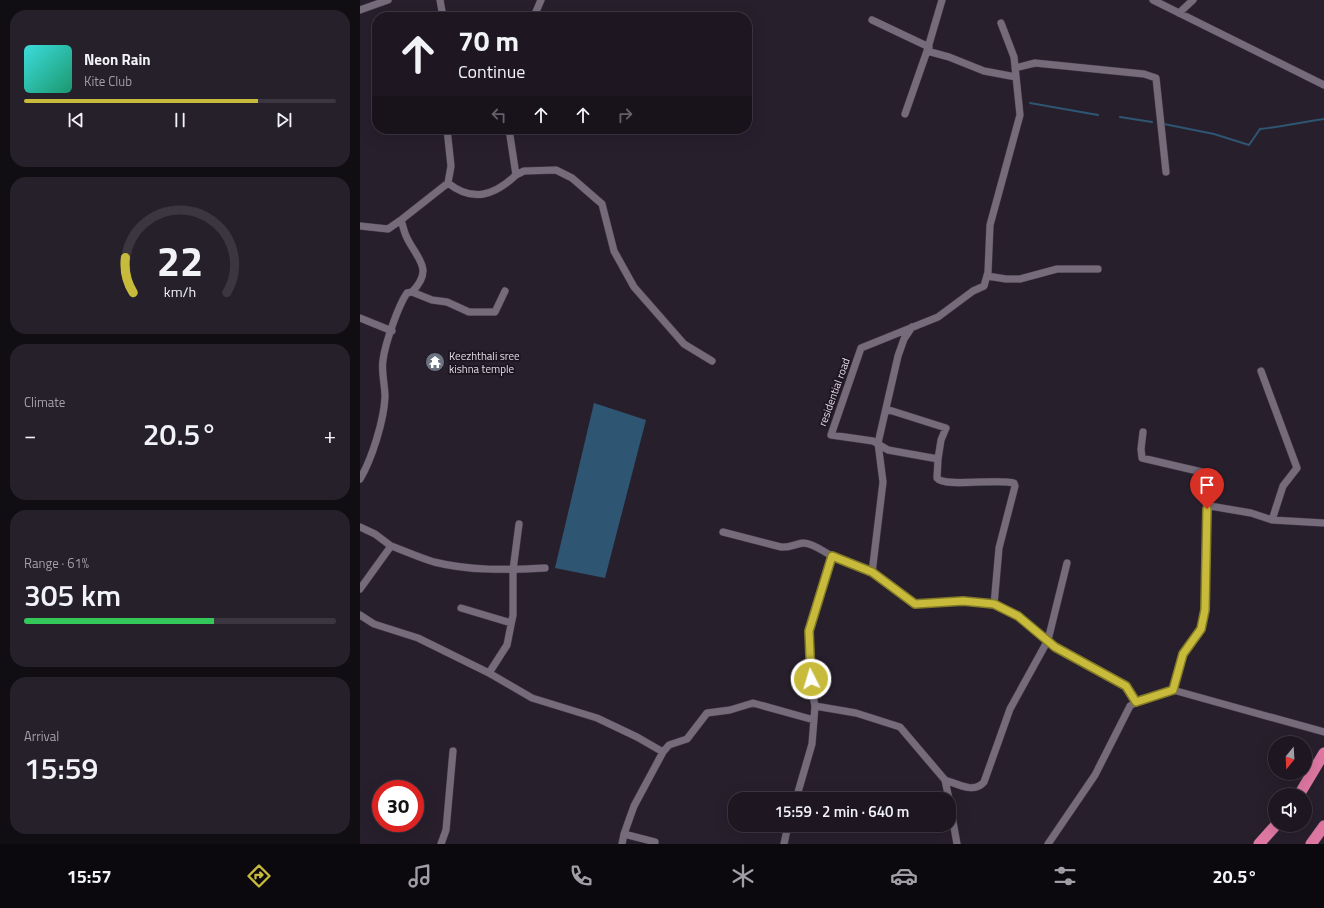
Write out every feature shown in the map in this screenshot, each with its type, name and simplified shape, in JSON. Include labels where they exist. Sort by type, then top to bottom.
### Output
[{"type":"highway","points":[[1303,788],[1324,753]]},
{"type":"highway","points":[[1311,844],[1324,826]]},
{"type":"highway","points":[[1259,844],[1270,832]]},
{"type":"street","points":[[360,10],[388,0]]},
{"type":"street","points":[[440,0],[442,12]]},
{"type":"street","points":[[535,12],[541,0]]},
{"type":"street","points":[[905,114],[928,49],[942,0]]},
{"type":"street","points":[[1153,0],[1324,85]]},
{"type":"street","points":[[1179,13],[1193,0]]},
{"type":"street","points":[[872,20],[928,49],[984,71],[1016,77]]},
{"type":"street","points":[[1001,23],[1014,57],[1020,115],[990,225],[987,276],[1006,280],[1020,279],[1056,269],[1098,269]]},
{"type":"street","points":[[1015,68],[1035,63],[1144,74],[1156,78],[1166,172]]},
{"type":"street","points":[[360,226],[388,229],[448,183],[451,166],[448,134]]},
{"type":"street","points":[[510,134],[516,175]]},
{"type":"street","points":[[448,183],[459,189],[485,195],[498,190],[524,170],[556,170],[572,178],[602,204],[614,251],[634,287],[684,344],[712,361]]},
{"type":"street","points":[[360,479],[370,456],[381,419],[385,396],[382,374],[383,359],[404,297],[407,293],[412,292],[417,287],[424,273],[424,265],[406,236],[401,220]]},
{"type":"street","name":"residential road","points":[[938,460],[888,450],[878,443],[831,435],[862,348],[938,317],[973,291],[984,286],[987,276]]},
{"type":"street","points":[[412,292],[432,300],[447,302],[469,312],[495,312],[505,291]]},
{"type":"street","points":[[360,318],[392,331]]},
{"type":"street","points":[[872,572],[883,482],[878,443],[901,346],[912,327]]},
{"type":"street","points":[[1262,371],[1297,468],[1283,486],[1272,520]]},
{"type":"street","points":[[886,409],[946,428],[940,440],[937,478],[939,481],[949,483],[999,481],[1014,483],[1015,486],[999,548],[994,604]]},
{"type":"street","points":[[1143,432],[1141,449],[1142,458],[1202,472],[1207,509],[1205,610],[1201,629],[1183,654],[1173,690]]},
{"type":"street","points":[[1207,509],[1210,506],[1221,507],[1272,520],[1324,523]]},
{"type":"street","points":[[489,673],[507,645],[512,623],[514,570],[519,524]]},
{"type":"street","points":[[360,527],[375,534],[390,546],[434,562],[460,566],[514,570],[545,568]]},
{"type":"street","points":[[723,532],[788,548],[801,543],[808,544],[832,556],[872,572],[915,604],[963,601],[994,604],[1018,616],[1055,647],[1126,686],[1136,702]]},
{"type":"street","points":[[360,589],[390,546]]},
{"type":"street","points":[[798,792],[812,744],[815,706],[808,641],[809,631],[832,556]]},
{"type":"street","points":[[945,780],[973,789],[979,788],[984,782],[1010,710],[1048,640],[1067,563]]},
{"type":"street","points":[[461,608],[512,623]]},
{"type":"street","points":[[360,615],[374,624],[418,638],[489,673],[532,698],[597,718],[637,737],[663,752]]},
{"type":"street","points":[[1048,844],[1095,775],[1130,706],[1136,702],[1173,690],[1324,732]]},
{"type":"street","points":[[622,844],[634,806],[663,752],[669,745],[687,739],[707,713],[730,710],[753,703],[814,720]]},
{"type":"street","points":[[815,706],[856,713],[900,726],[945,780],[948,792]]},
{"type":"street","points":[[441,844],[446,830],[453,751]]},
{"type":"street","points":[[784,844],[787,832]]},
{"type":"street","points":[[955,832],[957,844]]},
{"type":"street","points":[[624,834],[655,842]]},
{"type":"water","points":[[594,403],[646,420],[605,578],[555,568]]},
{"type":"waterway","points":[[1030,103],[1098,115]]},
{"type":"waterway","points":[[1120,117],[1152,122]]},
{"type":"waterway","points":[[1164,124],[1214,134],[1249,145],[1260,129],[1324,119]]},
{"type":"place","name":"Keezhthali sree kishna temple","points":[[435,362]]},
{"type":"route","points":[[811,679],[808,641],[809,631],[832,556],[872,572],[915,604],[963,601],[994,604],[1018,616],[1055,647],[1126,686],[1136,702],[1141,699],[1173,690],[1183,654],[1201,629],[1205,610],[1207,509]]}]
